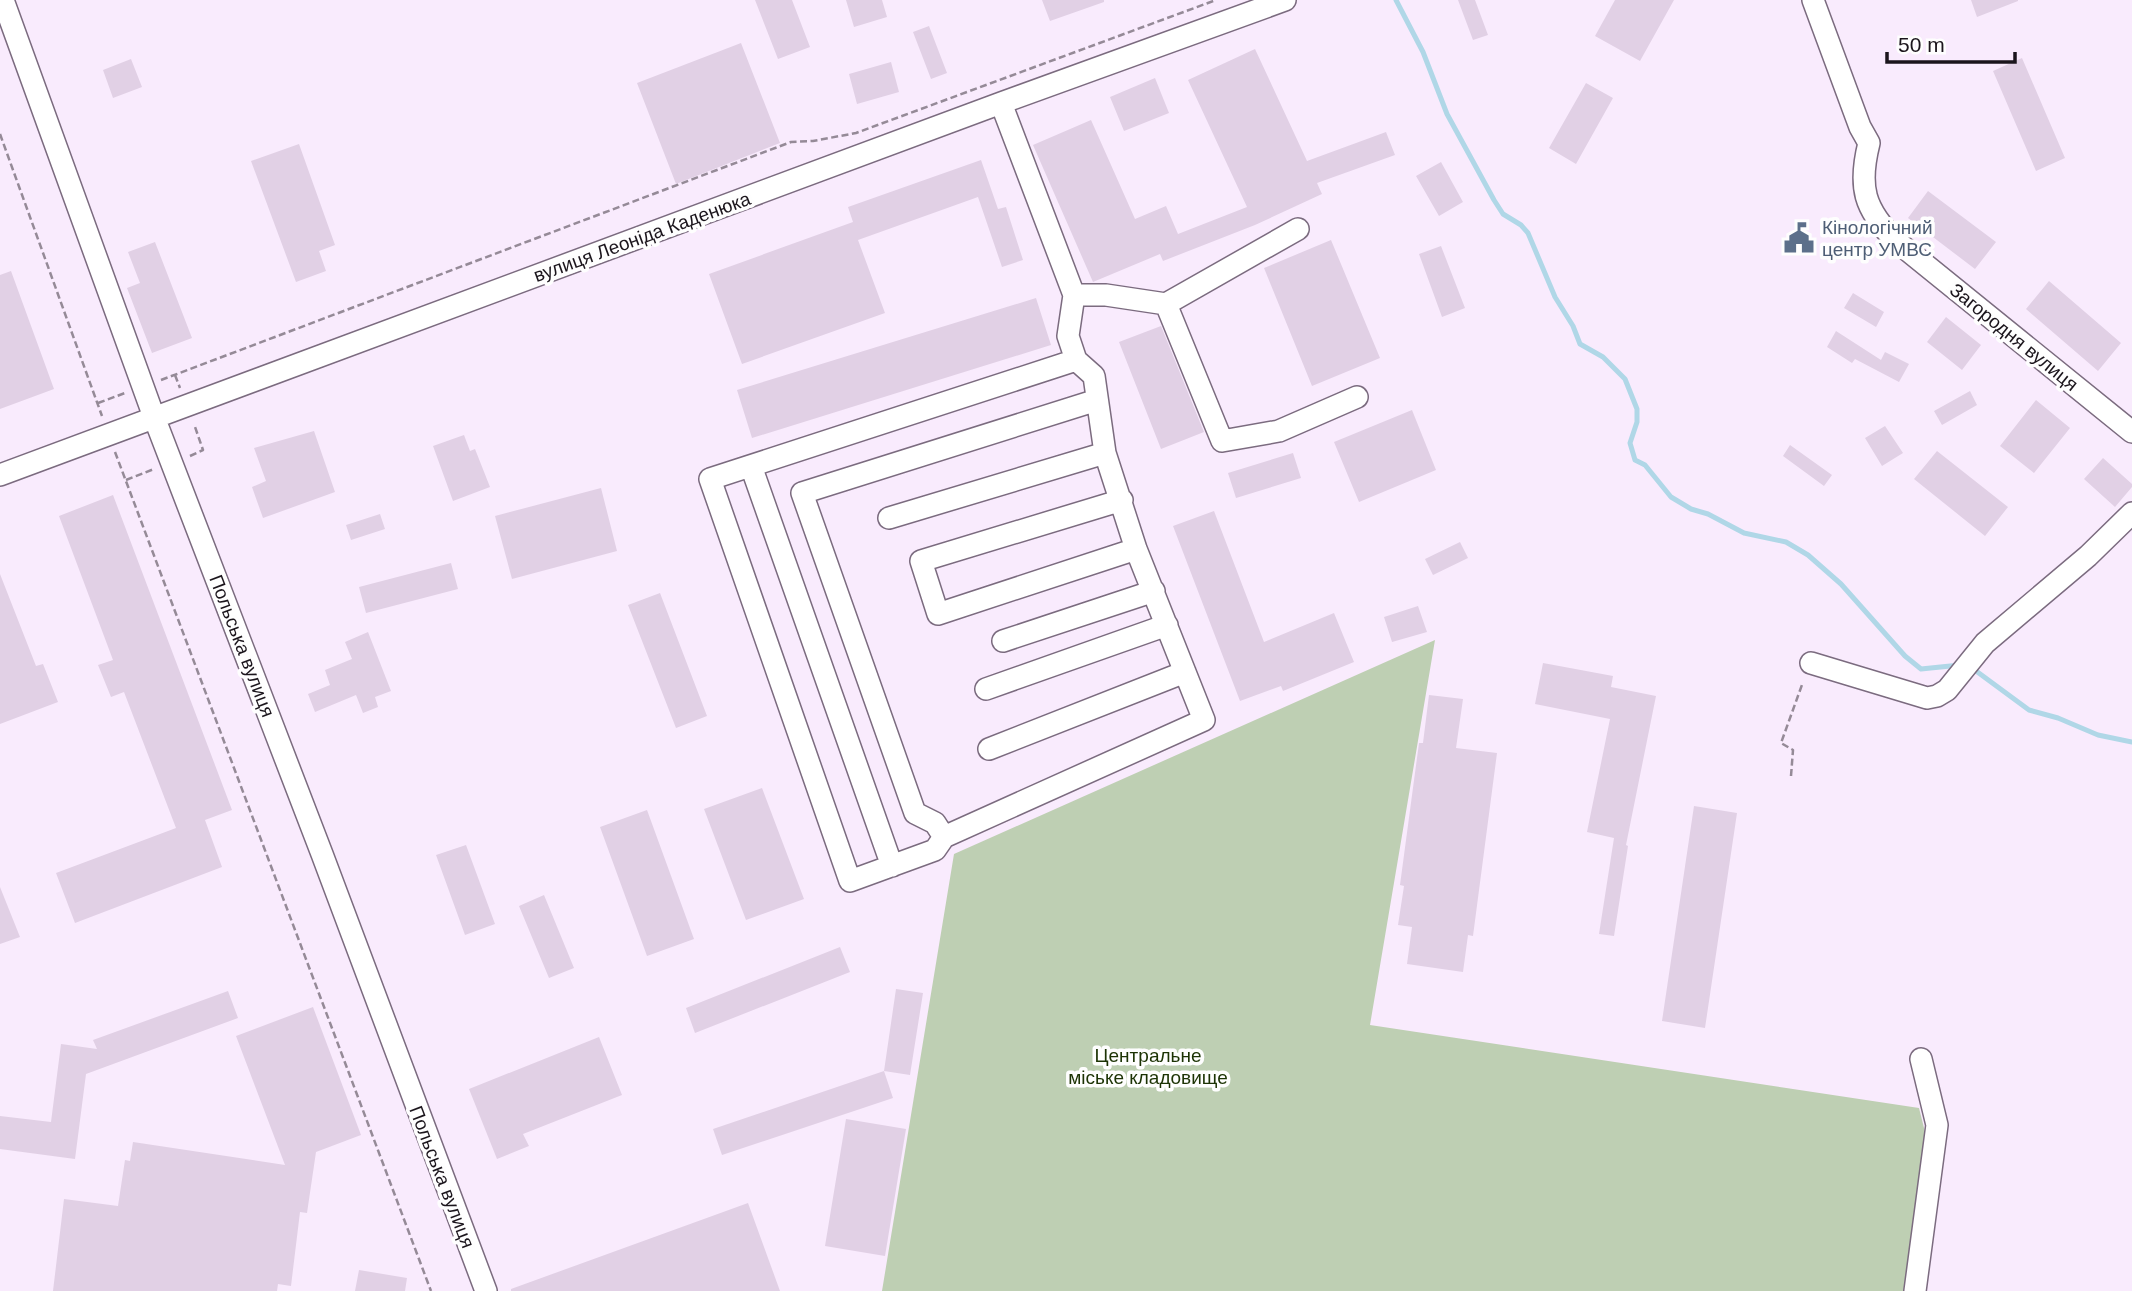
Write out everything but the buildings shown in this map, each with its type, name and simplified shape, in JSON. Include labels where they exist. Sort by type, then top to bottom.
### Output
[{"type":"street","name":"Польська вулиця","points":[[3,0],[154,417],[317,841],[485,1291]]},
{"type":"street","name":"вулиця Леоніда Каденюка","points":[[0,475],[1284,0]]},
{"type":"street","name":"Загородня вулиця","points":[[1813,0],[1860,127],[1869,143],[1864,181],[1867,204],[1878,223],[1896,241],[2132,432]]},
{"type":"street","points":[[1001,103],[1074,295],[1068,336],[1076,360],[1094,376],[1105,453],[1136,549],[1204,720],[944,837],[934,850],[850,881],[710,480],[1076,360]]},
{"type":"street","points":[[1074,295],[1106,295],[1166,304],[1298,229]]},
{"type":"street","points":[[1166,304],[1222,441],[1279,431],[1357,397]]},
{"type":"street","points":[[944,837],[934,823],[915,813],[802,493],[1097,400]]},
{"type":"street","points":[[890,518],[1105,453]]},
{"type":"street","points":[[751,466],[892,866]]},
{"type":"street","points":[[1122,500],[921,561],[938,614],[1136,549]]},
{"type":"street","points":[[1811,663],[1927,698],[1937,696],[1947,690],[1985,643],[2088,556],[2132,513]]},
{"type":"street","points":[[1003,640],[1154,591]]},
{"type":"street","points":[[986,689],[1167,625]]},
{"type":"street","points":[[989,749],[1185,672]]},
{"type":"street","points":[[1914,1291],[1937,1125],[1921,1059]]},
{"type":"path","points":[[97,403],[791,142],[856,133],[1216,0]]},
{"type":"path","points":[[0,134],[97,403],[431,1291]]},
{"type":"path","points":[[1791,776],[1793,750],[1781,743],[1811,663]]},
{"type":"green space","name":"Центральне міське кладовище","points":[[1435,640],[1370,1025],[1919,1108],[1927,1140],[1905,1291],[882,1291],[954,854]]},
{"type":"waterway","points":[[1396,0],[1423,52],[1447,114],[1503,214],[1521,225],[1528,233],[1555,297],[1573,326],[1580,344],[1603,357],[1625,379],[1637,409],[1637,422],[1630,443],[1635,460],[1645,465],[1671,497],[1691,509],[1708,514],[1744,533],[1786,542],[1808,555],[1841,584],[1905,656],[1921,669],[1960,665]]},
{"type":"waterway","points":[[1972,668],[2029,710],[2058,718],[2098,735],[2132,742]]},
{"type":"place","name":"Кінологічний центр УМВС","points":[[1799,238]]}]
